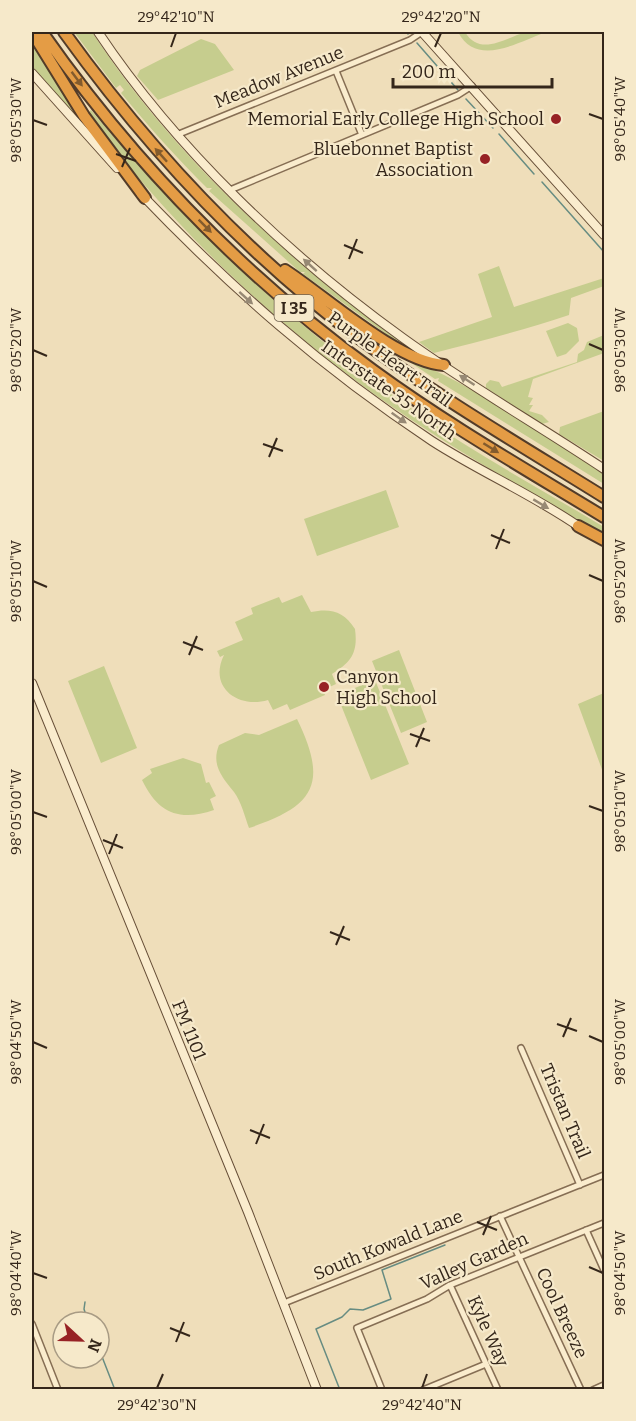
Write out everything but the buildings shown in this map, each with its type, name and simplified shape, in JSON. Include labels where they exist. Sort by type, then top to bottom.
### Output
[{"type":"highway","points":[[32,32],[84,117],[145,198]]},
{"type":"highway","name":"Purple Heart Trail","points":[[42,32],[108,119],[174,194],[245,266],[302,315],[417,401],[604,517]]},
{"type":"highway","name":"Purple Heart Trail","points":[[64,32],[156,149],[257,252],[326,312],[402,369],[604,497]]},
{"type":"highway","points":[[257,252],[381,338],[418,358],[433,364],[444,365]]},
{"type":"highway","points":[[578,526],[604,542]]},
{"type":"main road","points":[[98,32],[131,79],[230,190],[324,277],[388,327],[604,469]]},
{"type":"main road","points":[[422,32],[604,235]]},
{"type":"main road","name":"Interstate 35 North","points":[[32,73],[145,198],[221,276],[311,354],[435,442],[578,526]]},
{"type":"main road","name":"FM 1101","points":[[32,683],[317,1389]]},
{"type":"street","name":"Meadow Avenue","points":[[179,134],[410,40],[422,32]]},
{"type":"street","points":[[336,70],[362,135]]},
{"type":"street","points":[[230,190],[458,95],[472,86]]},
{"type":"street","name":"Tristan Trail","points":[[522,1048],[580,1185]]},
{"type":"street","name":"South Kowald Lane","points":[[284,1303],[604,1175]]},
{"type":"street","name":"Cool Breeze","points":[[500,1216],[581,1389]]},
{"type":"street","name":"Valley Garden","points":[[382,1389],[357,1328],[427,1299],[450,1285],[604,1222]]},
{"type":"street","points":[[586,1230],[604,1270]]},
{"type":"street","name":"Kyle Way","points":[[450,1285],[498,1389]]},
{"type":"street","points":[[32,1324],[58,1389]]},
{"type":"street","points":[[423,1389],[486,1364]]},
{"type":"street","points":[[593,1389],[604,1384]]},
{"type":"green space","points":[[74,32],[92,32],[157,119],[232,201],[315,275],[402,343],[400,344],[303,274],[305,272],[300,272],[209,191],[212,188],[207,188],[196,177],[131,105],[121,93],[124,90],[120,85],[116,88]]},
{"type":"green space","points":[[458,32],[465,32],[471,39],[485,45],[526,32],[546,32],[511,46],[487,50],[476,49],[466,43]]},
{"type":"green space","points":[[201,39],[215,44],[234,70],[158,100],[137,76],[140,70]]},
{"type":"green space","points":[[32,41],[77,113],[75,116],[32,66]]},
{"type":"green space","points":[[91,110],[165,194],[203,233],[284,309],[326,344],[438,427],[604,527],[604,535],[436,436],[322,355],[279,319],[197,242],[122,158],[87,114]]},
{"type":"green space","points":[[499,266],[514,307],[604,278],[604,286],[571,298],[569,315],[535,326],[434,353],[419,342],[492,317],[478,274]]},
{"type":"green space","points":[[568,323],[577,328],[579,341],[566,354],[557,357],[546,331]]},
{"type":"green space","points":[[604,335],[604,353],[533,379],[528,397],[533,398],[529,405],[533,405],[529,411],[542,415],[549,422],[542,424],[486,388],[490,380],[499,382],[502,387],[577,362],[578,354],[584,350],[587,342]]},
{"type":"green space","points":[[401,356],[454,380],[505,410],[604,474],[604,484],[438,381],[439,378],[435,379]]},
{"type":"green space","points":[[604,411],[604,461],[559,434],[560,427]]},
{"type":"green space","points":[[386,490],[399,527],[317,556],[304,519]]},
{"type":"green space","points":[[302,595],[311,612],[324,610],[336,612],[346,618],[355,629],[352,656],[332,674],[336,684],[323,690],[325,695],[290,710],[287,704],[273,710],[268,700],[246,701],[229,693],[220,677],[220,666],[224,655],[220,657],[217,651],[243,640],[235,622],[253,614],[251,608],[279,597],[282,603]]},
{"type":"green space","points":[[399,650],[427,722],[401,733],[372,661]]},
{"type":"green space","points":[[104,666],[137,748],[101,763],[68,681]]},
{"type":"green space","points":[[375,680],[409,764],[371,780],[337,695]]},
{"type":"green space","points":[[604,693],[604,775],[578,704]]},
{"type":"green space","points":[[297,719],[307,741],[312,760],[313,776],[310,789],[302,801],[289,811],[249,828],[239,800],[217,765],[219,745],[245,733],[259,735]]},
{"type":"green space","points":[[183,758],[201,764],[206,783],[209,782],[216,796],[210,799],[214,810],[190,815],[171,812],[155,800],[148,791],[142,780],[152,773],[150,769]]},
{"type":"waterway","points":[[417,43],[458,90]]},
{"type":"waterway","points":[[466,99],[493,128]]},
{"type":"waterway","points":[[499,134],[534,174]]},
{"type":"waterway","points":[[542,182],[604,252]]},
{"type":"waterway","points":[[340,1390],[316,1329],[342,1317],[350,1309],[363,1310],[391,1299],[382,1270],[445,1245]]},
{"type":"waterway","points":[[84,1310],[85,1302]]},
{"type":"waterway","points":[[107,1370],[115,1390]]},
{"type":"place","name":"Memorial Early College High School","points":[[556,119]]},
{"type":"place","name":"Bluebonnet Baptist Association","points":[[485,159]]},
{"type":"place","name":"Canyon High School","points":[[324,687]]}]
